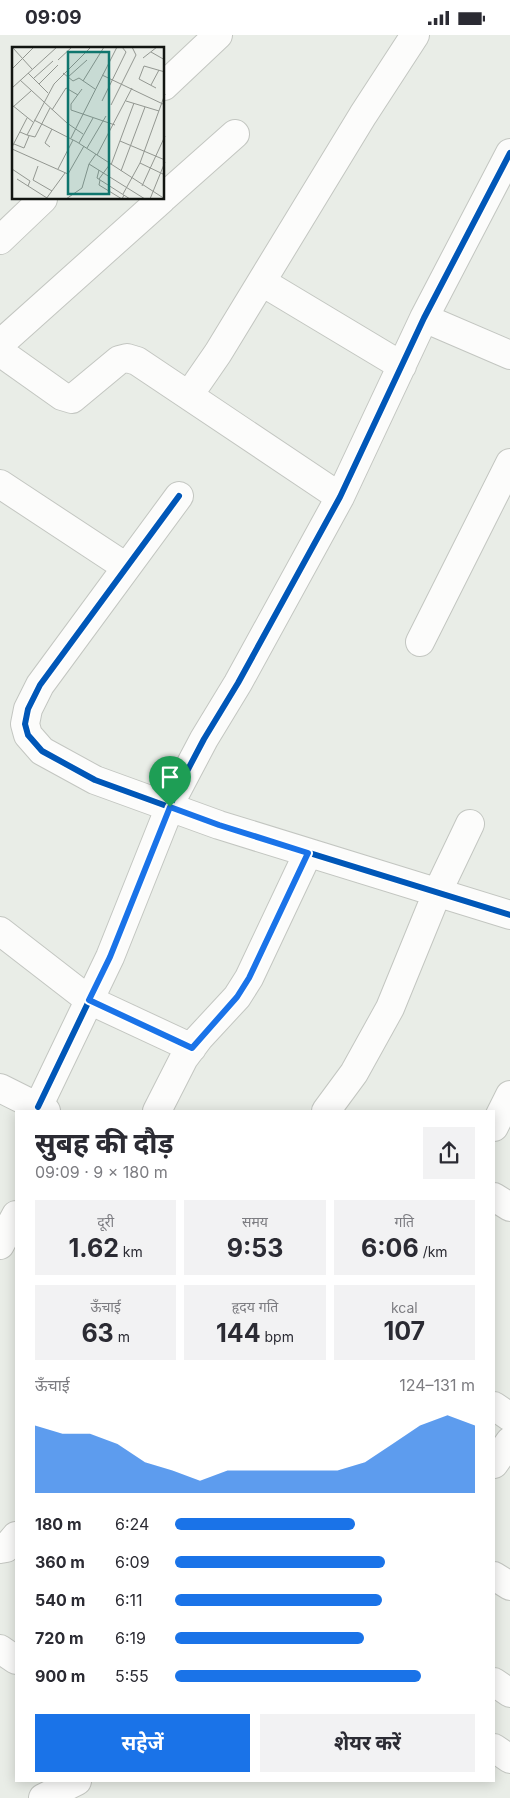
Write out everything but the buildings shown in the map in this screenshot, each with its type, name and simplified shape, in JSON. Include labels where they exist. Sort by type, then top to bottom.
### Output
[{"type":"street","points":[[165,85],[218,35]]},
{"type":"street","points":[[189,395],[218,353],[358,123],[415,35]]},
{"type":"street","points":[[165,196],[235,133]]},
{"type":"street","points":[[0,1088],[42,1109],[89,1000],[110,957],[170,807],[204,739],[238,683],[340,497],[424,318],[510,153]]},
{"type":"street","points":[[0,240],[42,200]]},
{"type":"street","points":[[0,344],[161,200]]},
{"type":"street","points":[[262,282],[402,366]]},
{"type":"street","points":[[424,318],[510,355]]},
{"type":"street","points":[[0,352],[62,397],[72,399],[119,360],[127,358],[137,361],[340,497]]},
{"type":"street","points":[[420,642],[510,463]]},
{"type":"street","points":[[0,485],[126,567]]},
{"type":"street","points":[[179,496],[40,685],[28,709],[25,724],[28,735],[42,751],[95,780],[219,825],[510,915]]},
{"type":"street","points":[[327,1110],[354,1073],[390,1008],[438,893],[470,824]]},
{"type":"street","points":[[157,1110],[176,1071],[192,1048],[241,991],[308,853]]},
{"type":"street","points":[[0,931],[89,1000],[192,1048]]},
{"type":"street","points":[[495,1125],[510,1095]]},
{"type":"street","points":[[495,1198],[510,1207]]},
{"type":"street","points":[[0,1245],[15,1217]]},
{"type":"street","points":[[495,1406],[510,1417]]},
{"type":"street","points":[[495,1463],[510,1441]]},
{"type":"street","points":[[0,1549],[6,1548],[15,1537]]},
{"type":"street","points":[[495,1577],[510,1586]]},
{"type":"street","points":[[0,1649],[15,1659]]},
{"type":"street","points":[[495,1683],[510,1693]]},
{"type":"street","points":[[495,1749],[510,1759]]},
{"type":"street","points":[[43,1798],[75,1782]]},
{"type":"cycle path","points":[[38,1107],[110,957],[175,794],[340,497],[424,318],[510,153]]},
{"type":"cycle path","points":[[179,496],[40,685],[28,709],[25,724],[28,735],[42,751],[95,780],[219,825],[510,915]]},
{"type":"route","points":[[170,807],[219,825],[308,853],[249,978],[237,997],[192,1048],[89,1000],[110,957],[170,807]]}]
